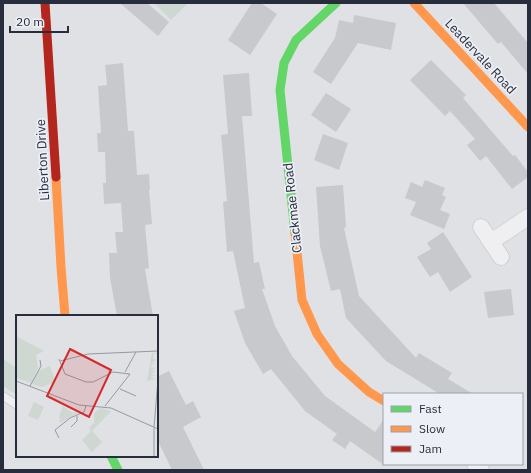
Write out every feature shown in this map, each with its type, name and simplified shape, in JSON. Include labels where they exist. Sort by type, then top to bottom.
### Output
[{"type":"street","name":"Liberton Drive","points":[[44,3],[55,155],[60,267],[65,315]]},
{"type":"street","name":"Clackmae Road","points":[[336,3],[296,40],[284,62],[280,90],[302,300],[317,334],[338,364],[370,392],[383,400]]},
{"type":"street","name":"Leadervale Road","points":[[414,3],[528,127]]},
{"type":"street","points":[[491,242],[528,217]]},
{"type":"street","points":[[481,227],[500,257]]},
{"type":"street","points":[[112,457],[118,470]]},
{"type":"lane","points":[[3,396],[16,404]]},
{"type":"shaded area","points":[[154,3],[188,3],[171,20]]},
{"type":"shaded area","points":[[3,359],[16,367],[16,394],[3,386]]},
{"type":"building","points":[[120,3],[147,3],[169,22],[158,36]]},
{"type":"building","points":[[252,3],[261,3],[277,14],[250,55],[228,40]]},
{"type":"building","points":[[463,3],[494,3],[528,43],[528,74],[501,42],[498,44]]},
{"type":"building","points":[[354,15],[396,23],[391,50],[358,43],[331,84],[313,72],[335,38],[339,20],[353,23]]},
{"type":"building","points":[[431,60],[466,95],[463,98],[513,156],[515,155],[528,172],[528,177],[512,189],[486,156],[480,161],[467,145],[475,139],[450,111],[445,116],[410,80]]},
{"type":"building","points":[[123,63],[128,131],[134,131],[137,175],[149,174],[152,224],[145,225],[149,268],[145,269],[153,315],[117,315],[110,278],[109,253],[117,253],[115,232],[123,232],[121,203],[104,204],[103,183],[106,183],[105,152],[98,152],[97,133],[101,133],[98,86],[107,85],[105,65]]},
{"type":"building","points":[[249,73],[252,116],[242,116],[254,263],[259,262],[265,289],[262,289],[275,326],[292,356],[325,396],[375,432],[383,420],[383,464],[350,441],[345,449],[332,440],[337,434],[305,411],[271,369],[263,374],[245,343],[234,311],[245,308],[233,251],[227,252],[223,202],[227,201],[221,135],[228,134],[223,75]]},
{"type":"building","points":[[326,93],[351,109],[336,132],[311,115]]},
{"type":"building","points":[[323,134],[348,143],[339,170],[314,160]]},
{"type":"building","points":[[425,180],[445,188],[442,195],[446,197],[440,210],[450,214],[444,229],[410,215],[416,202],[405,198],[411,182],[422,187]]},
{"type":"building","points":[[343,185],[346,227],[344,228],[359,296],[416,358],[419,353],[452,373],[448,379],[471,393],[438,393],[386,361],[346,318],[340,289],[331,291],[320,246],[316,187]]},
{"type":"building","points":[[443,232],[472,277],[450,292],[438,272],[430,277],[417,257],[431,249],[427,243]]},
{"type":"building","points":[[511,289],[514,315],[488,318],[484,292]]},
{"type":"building","points":[[169,371],[186,405],[193,401],[201,417],[183,427],[204,470],[172,470],[158,441],[158,376]]},
{"type":"traffic: fast","points":[[295,233],[280,90],[284,63],[296,40],[336,3]]},
{"type":"traffic: fast","points":[[112,457],[118,470]]},
{"type":"traffic: slow","points":[[414,3],[528,127]]},
{"type":"traffic: slow","points":[[56,177],[65,315]]},
{"type":"traffic: slow","points":[[295,233],[302,300],[317,334],[338,364],[369,392],[383,400]]},
{"type":"traffic: jam","points":[[45,3],[56,177]]}]
